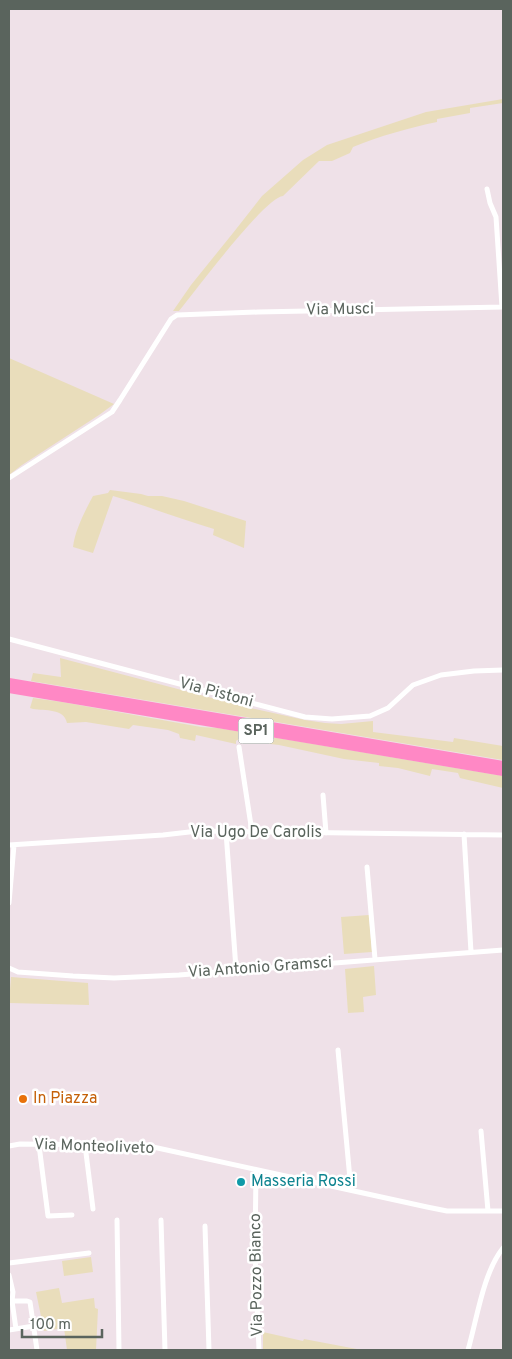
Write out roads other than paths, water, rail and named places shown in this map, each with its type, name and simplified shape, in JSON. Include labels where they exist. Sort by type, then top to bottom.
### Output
[{"type":"highway","name":"SP1","points":[[9,682],[503,765]]},
{"type":"highway","name":"SP1","points":[[9,689],[503,772]]},
{"type":"street","points":[[487,189],[496,217],[503,307]]},
{"type":"street","name":"Via Musci","points":[[9,478],[112,412],[171,318],[177,315],[503,307]]},
{"type":"street","name":"Via Pistoni","points":[[9,639],[314,718],[370,716],[388,708],[413,685],[441,675],[503,670]]},
{"type":"street","points":[[239,747],[252,832]]},
{"type":"street","points":[[323,795],[326,833]]},
{"type":"street","name":"Via Ugo De Carolis","points":[[11,845],[198,831],[503,835]]},
{"type":"street","points":[[226,832],[236,970]]},
{"type":"street","points":[[464,834],[471,952]]},
{"type":"street","points":[[9,903],[11,845]]},
{"type":"street","points":[[367,866],[375,959]]},
{"type":"street","name":"Via Antonio Gramsci","points":[[9,968],[18,972],[114,978],[178,975],[503,950]]},
{"type":"street","name":"Via Antonio Gramsci","points":[[9,975],[18,972]]},
{"type":"street","points":[[338,1050],[350,1190]]},
{"type":"street","points":[[481,1131],[488,1211]]},
{"type":"street","points":[[39,1145],[48,1216],[72,1215]]},
{"type":"street","name":"Via Monteoliveto","points":[[9,1146],[121,1145],[153,1147],[447,1211],[503,1211]]},
{"type":"street","points":[[85,1146],[93,1209]]},
{"type":"street","name":"Via Pozzo Bianco","points":[[256,1170],[255,1252],[259,1350]]},
{"type":"street","points":[[117,1220],[119,1350]]},
{"type":"street","points":[[161,1220],[165,1350]]},
{"type":"street","points":[[205,1226],[209,1350]]},
{"type":"street","points":[[468,1350],[487,1279],[494,1261],[503,1248]]},
{"type":"street","points":[[9,1263],[89,1253]]},
{"type":"street","points":[[9,1275],[13,1292],[10,1299],[16,1328]]},
{"type":"street","points":[[10,1299],[30,1302],[36,1350]]},
{"type":"street","points":[[9,1330],[34,1326]]},
{"type":"place","name":"In Piazza","points":[[23,1099]]},
{"type":"place","name":"Masseria Rossi","points":[[241,1182]]}]
